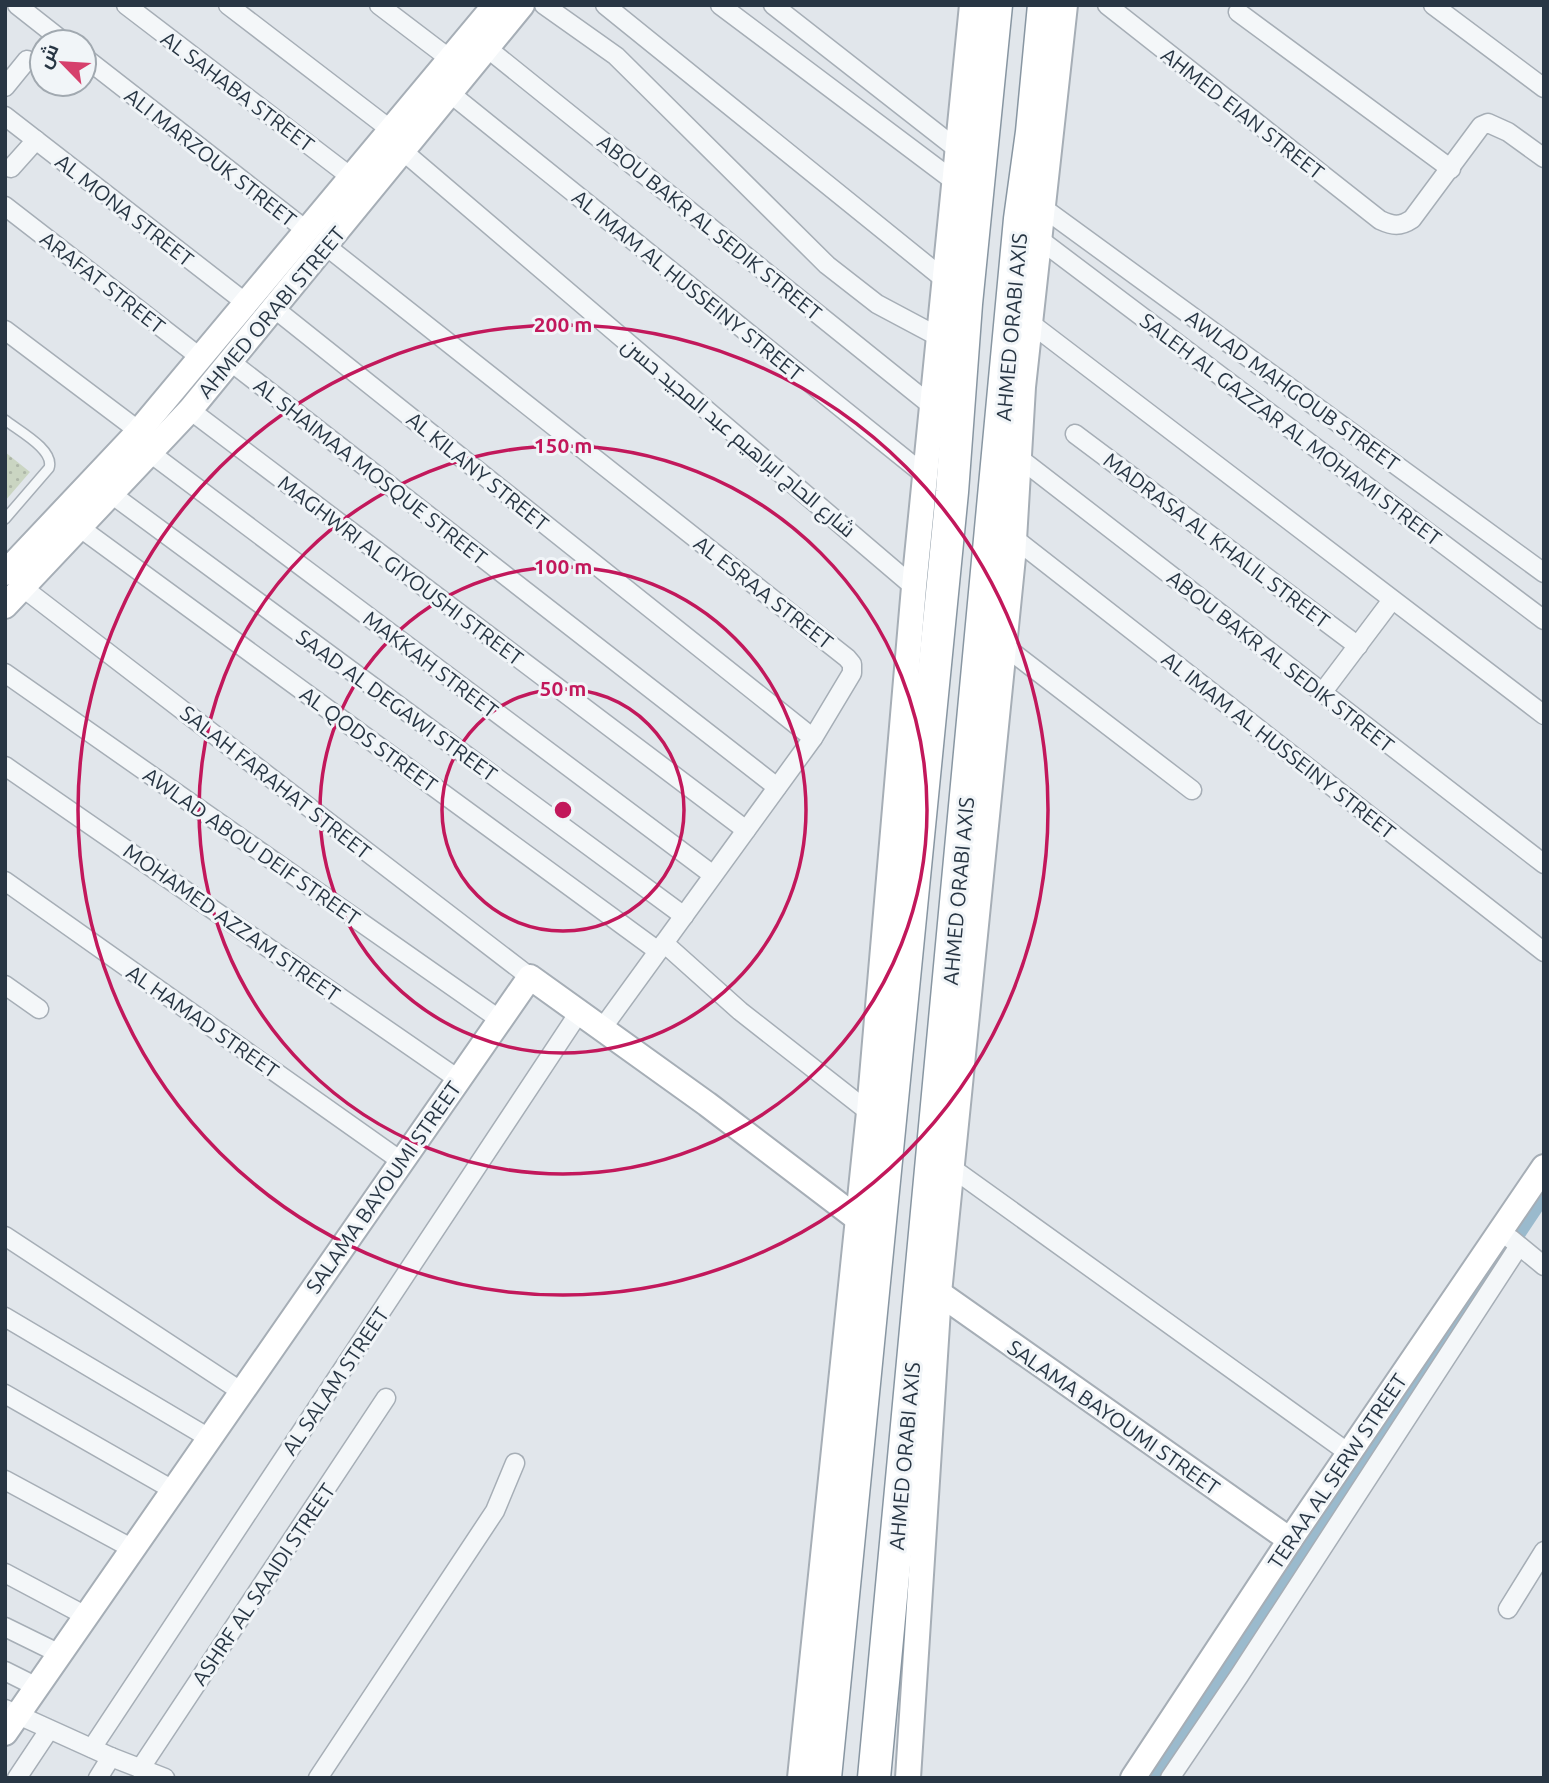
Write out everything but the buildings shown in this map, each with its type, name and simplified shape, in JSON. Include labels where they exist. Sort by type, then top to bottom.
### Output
[{"type":"highway","points":[[825,1778],[950,505],[996,5]]},
{"type":"highway","name":"AHMED ORABI AXIS","points":[[874,1778],[1020,219],[1032,132],[1044,5]]},
{"type":"street","points":[[17,5],[47,28]]},
{"type":"street","name":"AL SAHABA STREET","points":[[126,5],[351,177]]},
{"type":"street","points":[[228,5],[391,130]]},
{"type":"street","points":[[379,5],[450,59]]},
{"type":"street","name":"AHMED ORABI STREET","points":[[5,606],[14,580],[144,442],[190,410],[522,5]]},
{"type":"street","points":[[544,5],[616,56],[827,265],[877,304],[939,337]]},
{"type":"street","points":[[605,5],[944,279]]},
{"type":"street","points":[[720,5],[954,181]]},
{"type":"street","points":[[773,5],[957,149]]},
{"type":"street","points":[[800,1778],[869,1112],[914,587],[972,5]]},
{"type":"street","points":[[908,1778],[939,1293],[1014,538],[1030,323],[1065,5]]},
{"type":"street","name":"AHMED EIAN STREET","points":[[1107,5],[1380,220],[1392,226],[1403,225],[1412,219],[1451,169]]},
{"type":"street","points":[[1433,5],[1544,88]]},
{"type":"street","name":"AHMED ORABI STREET","points":[[14,580],[79,527],[110,493],[201,358],[494,6]]},
{"type":"street","points":[[1238,12],[1451,169],[1481,126],[1488,122],[1508,132],[1544,158]]},
{"type":"street","name":"ABOU BAKR AL SEDIK STREET","points":[[487,48],[932,406]]},
{"type":"street","points":[[5,87],[27,60]]},
{"type":"street","name":"ALI MARZOUK STREET","points":[[98,68],[306,230]]},
{"type":"street","name":"AL IMAM AL HUSSEINY STREET","points":[[451,94],[926,476]]},
{"type":"street","name":"AL MONA STREET","points":[[5,117],[246,303]]},
{"type":"street","points":[[11,169],[36,140]]},
{"type":"street","name":"شارع الحاج ابراهيم عبد المجيد حسن","points":[[404,152],[914,587]]},
{"type":"street","name":"ARAFAT STREET","points":[[5,206],[201,358]]},
{"type":"street","name":"AWLAD MAHGOUB STREET","points":[[1042,208],[1544,573]]},
{"type":"street","name":"SALEH AL GAZZAR AL MOHAMI STREET","points":[[1039,239],[1544,620]]},
{"type":"street","name":"AL ESRAA STREET","points":[[326,246],[852,664],[852,673],[813,738],[601,1030]]},
{"type":"street","name":"AL KILANY STREET","points":[[275,309],[813,738]]},
{"type":"street","points":[[1030,323],[1544,715]]},
{"type":"street","points":[[228,325],[249,340]]},
{"type":"street","name":"MAKKAH STREET","points":[[5,330],[144,442],[713,875]]},
{"type":"street","name":"AL SHAIMAA MOSQUE STREET","points":[[231,362],[777,788]]},
{"type":"street","name":"MAGHWRI AL GIYOUSHI STREET","points":[[190,410],[746,830]]},
{"type":"street","name":"MADRASA AL KHALIL STREET","points":[[1075,434],[1358,646]]},
{"type":"street","name":"ABOU BAKR AL SEDIK STREET","points":[[1018,457],[1544,864]]},
{"type":"street","name":"SAAD AL DEGAWI STREET","points":[[110,493],[684,916]]},
{"type":"street","name":"AL QODS STREET","points":[[79,527],[661,947],[869,1112]]},
{"type":"street","name":"AL IMAM AL HUSSEINY STREET","points":[[1014,538],[1544,952]]},
{"type":"street","name":"SALAH FARAHAT STREET","points":[[14,580],[530,977]]},
{"type":"street","points":[[1322,693],[1392,600]]},
{"type":"street","points":[[1003,645],[1192,790]]},
{"type":"street","name":"AWLAD ABOU DEIF STREET","points":[[5,673],[499,1020]]},
{"type":"street","name":"MOHAMED AZZAM STREET","points":[[5,766],[458,1079]]},
{"type":"street","name":"AL HAMAD STREET","points":[[5,881],[401,1161]]},
{"type":"street","points":[[530,977],[707,1104],[858,1219]]},
{"type":"street","name":"SALAMA BAYOUMI STREET","points":[[9,1719],[37,1687],[530,977]]},
{"type":"street","points":[[5,985],[39,1010]]},
{"type":"street","name":"AL SALAM STREET","points":[[92,1748],[578,1014]]},
{"type":"street","name":"TERAA AL SERW STREET","points":[[1133,1778],[1290,1540],[1544,1167]]},
{"type":"street","points":[[952,1168],[1350,1454]]},
{"type":"street","points":[[1500,1230],[1544,1266]]},
{"type":"street","points":[[5,1236],[242,1392]]},
{"type":"street","name":"TERAA AL SERW STREET","points":[[1170,1778],[1519,1246]]},
{"type":"street","name":"SALAMA BAYOUMI STREET","points":[[939,1293],[1290,1540]]},
{"type":"street","points":[[5,1317],[209,1438]]},
{"type":"street","points":[[5,1394],[173,1490]]},
{"type":"street","name":"ASHRF AL SAAIDI STREET","points":[[141,1769],[386,1398]]},
{"type":"street","points":[[318,1778],[495,1511],[515,1463]]},
{"type":"street","points":[[5,1480],[133,1549]]},
{"type":"street","points":[[1508,1609],[1544,1551]]},
{"type":"street","points":[[5,1573],[86,1615]]},
{"type":"street","points":[[5,1627],[60,1654]]},
{"type":"street","points":[[5,1671],[37,1687]]},
{"type":"street","points":[[9,1719],[49,1730],[165,1778]]},
{"type":"street","points":[[17,1778],[49,1730]]},
{"type":"street","points":[[98,1778],[111,1757]]},
{"type":"lane","points":[[5,420],[49,453],[51,462],[49,468],[5,519]]},
{"type":"green space","points":[[5,452],[30,472],[5,501]]},
{"type":"waterway","points":[[1516,1234],[1544,1192]]},
{"type":"waterway","points":[[1151,1778],[1504,1252]]}]
